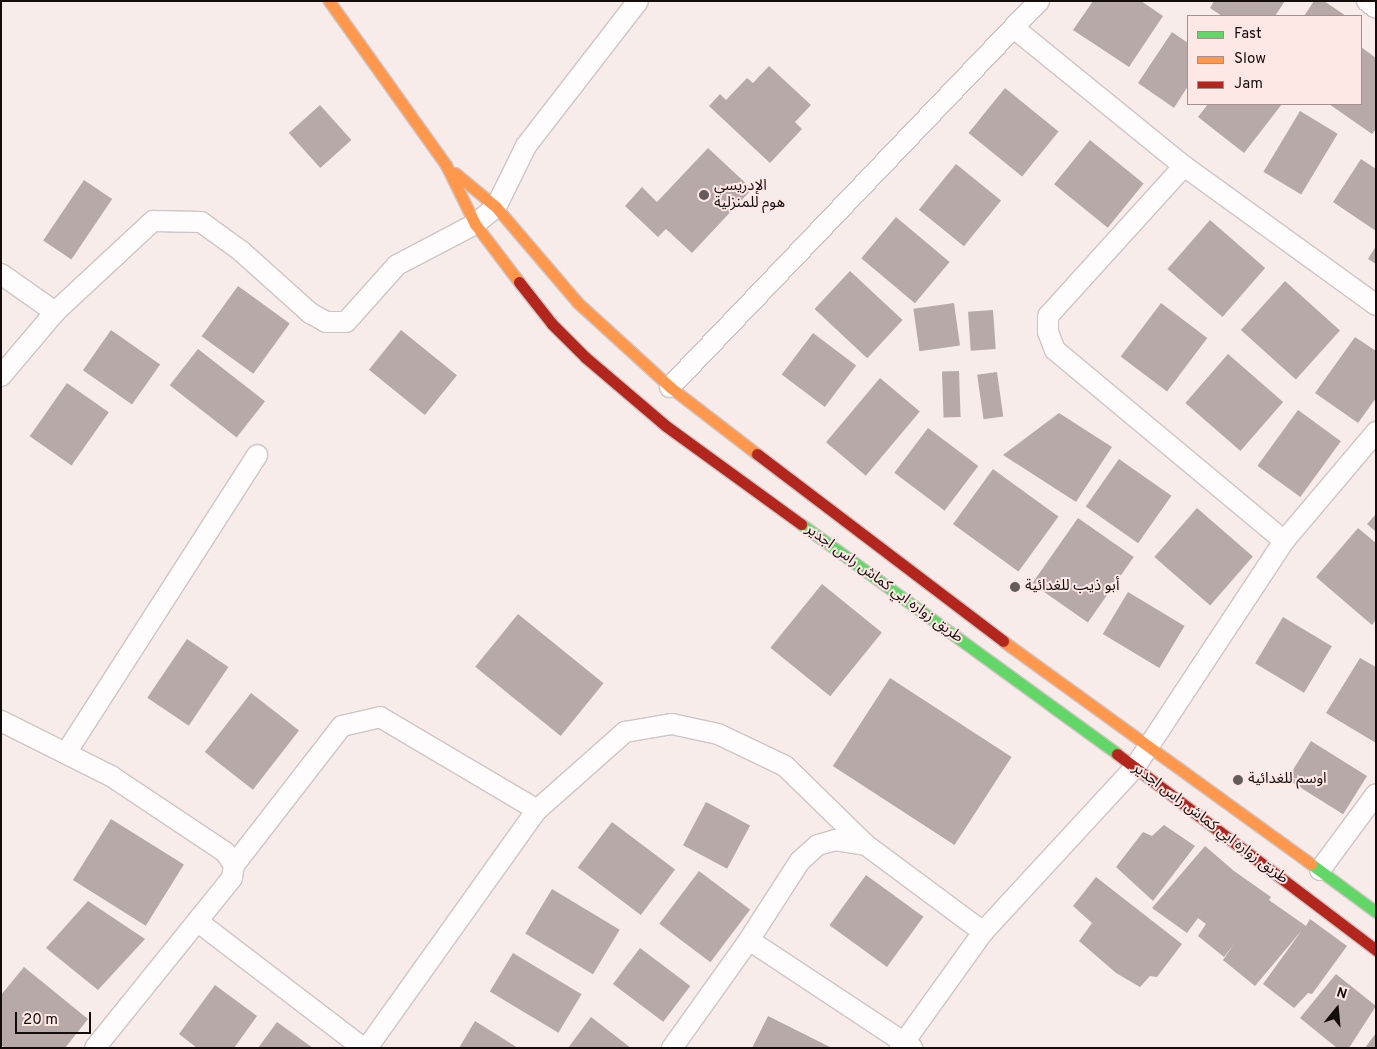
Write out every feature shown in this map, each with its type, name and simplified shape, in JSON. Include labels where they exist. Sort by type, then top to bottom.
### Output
[{"type":"main road","points":[[329,1],[446,165],[496,207],[574,305],[670,387],[987,630],[1150,746],[1376,912]]},
{"type":"main road","name":"طريق زواره ابي كماش راس اجدير","points":[[446,165],[475,224],[555,322],[585,357],[666,426],[1136,767],[1376,950]]},
{"type":"street","points":[[1,376],[55,312],[153,221],[201,222],[241,251],[310,313],[326,322],[346,322],[397,265],[475,224],[496,207],[526,146],[638,1]]},
{"type":"street","points":[[670,387],[1039,1]]},
{"type":"street","points":[[1367,1],[1376,8]]},
{"type":"street","points":[[1014,28],[1184,166],[1376,305]]},
{"type":"street","points":[[1184,166],[1048,316],[1048,332],[1055,350],[1284,540]]},
{"type":"street","points":[[1,274],[55,312]]},
{"type":"street","points":[[749,940],[905,1046],[983,932],[1136,767],[1284,540],[1376,432]]},
{"type":"street","points":[[66,753],[257,455]]},
{"type":"street","points":[[94,1048],[232,878],[234,865],[342,726],[380,717],[537,810]]},
{"type":"street","points":[[1,721],[110,776],[225,852],[234,865]]},
{"type":"street","points":[[367,1048],[537,810],[624,732],[672,724],[718,734],[785,766],[866,845],[983,932]]},
{"type":"street","points":[[1320,870],[1376,794]]},
{"type":"street","points":[[672,1048],[749,940],[800,861],[818,845],[835,840],[866,845]]},
{"type":"street","points":[[197,921],[364,1048]]},
{"type":"building","points":[[1093,1],[1141,1],[1163,16],[1129,67],[1073,30]]},
{"type":"building","points":[[1214,1],[1285,1],[1276,15],[1220,15],[1210,8]]},
{"type":"building","points":[[1314,1],[1324,1],[1345,15],[1305,15]]},
{"type":"building","points":[[1172,32],[1187,42],[1187,88],[1174,108],[1138,83]]},
{"type":"building","points":[[1362,48],[1376,58],[1376,129],[1372,134],[1330,105],[1362,105]]},
{"type":"building","points":[[769,66],[811,105],[795,122],[802,129],[770,163],[709,106],[720,94],[726,100],[747,78],[753,83]]},
{"type":"building","points":[[1005,88],[1059,131],[1022,176],[968,133]]},
{"type":"building","points":[[320,105],[351,140],[320,168],[289,133]]},
{"type":"building","points":[[1207,105],[1281,105],[1244,153],[1198,117]]},
{"type":"building","points":[[1300,111],[1338,134],[1301,195],[1263,172]]},
{"type":"building","points":[[1090,140],[1144,183],[1108,228],[1054,184]]},
{"type":"building","name":"الإدريسي هوم للمنزلية","points":[[708,148],[752,189],[692,253],[666,229],[658,237],[625,206],[642,187],[657,202]]},
{"type":"building","points":[[1361,159],[1376,169],[1376,231],[1333,202]]},
{"type":"building","points":[[956,164],[1001,201],[964,246],[919,210]]},
{"type":"building","points":[[84,180],[112,199],[71,260],[43,241]]},
{"type":"building","points":[[896,217],[950,262],[915,303],[861,258]]},
{"type":"building","points":[[1210,220],[1265,268],[1222,317],[1167,269]]},
{"type":"building","points":[[1376,246],[1376,264],[1368,259]]},
{"type":"building","points":[[850,271],[903,320],[867,358],[815,309]]},
{"type":"building","points":[[1285,281],[1340,331],[1296,380],[1241,330]]},
{"type":"building","points":[[238,286],[290,324],[253,374],[202,336]]},
{"type":"building","points":[[954,303],[960,346],[919,351],[913,309]]},
{"type":"building","points":[[1161,303],[1207,338],[1167,391],[1121,357]]},
{"type":"building","points":[[993,310],[996,349],[971,351],[968,312]]},
{"type":"building","points":[[111,330],[160,364],[132,405],[83,370]]},
{"type":"building","points":[[401,330],[457,375],[425,415],[369,370]]},
{"type":"building","points":[[813,333],[856,365],[825,407],[782,375]]},
{"type":"building","points":[[1355,337],[1376,351],[1376,398],[1358,423],[1315,393]]},
{"type":"building","points":[[198,349],[265,401],[237,438],[170,385]]},
{"type":"building","points":[[1228,354],[1283,402],[1240,451],[1185,403]]},
{"type":"building","points":[[959,371],[961,417],[944,418],[942,372]]},
{"type":"building","points":[[997,372],[1003,417],[983,419],[977,375]]},
{"type":"building","points":[[880,378],[920,411],[866,476],[826,442]]},
{"type":"building","points":[[67,383],[109,412],[71,465],[30,436]]},
{"type":"building","points":[[1298,410],[1341,441],[1300,497],[1257,466]]},
{"type":"building","points":[[1059,413],[1112,447],[1076,502],[1003,455]]},
{"type":"building","points":[[928,428],[978,466],[945,511],[894,473]]},
{"type":"building","points":[[1119,459],[1171,496],[1138,543],[1086,507]]},
{"type":"building","points":[[993,469],[1059,517],[1019,572],[953,524]]},
{"type":"building","points":[[1197,508],[1253,557],[1210,606],[1154,557]]},
{"type":"building","points":[[1376,514],[1376,532],[1367,524]]},
{"type":"building","points":[[1078,518],[1134,557],[1088,623],[1032,584]]},
{"type":"building","points":[[1358,528],[1376,543],[1376,620],[1372,625],[1316,577]]},
{"type":"building","points":[[822,584],[882,632],[830,696],[770,648]]},
{"type":"building","points":[[1128,592],[1185,626],[1159,668],[1103,634]]},
{"type":"building","points":[[518,614],[603,683],[561,736],[475,667]]},
{"type":"building","points":[[1283,617],[1332,646],[1304,693],[1255,663]]},
{"type":"building","points":[[187,639],[228,667],[189,726],[147,698]]},
{"type":"building","points":[[1360,658],[1376,667],[1376,743],[1326,713]]},
{"type":"building","points":[[890,678],[1012,757],[954,845],[833,766]]},
{"type":"building","points":[[251,693],[299,731],[253,790],[205,752]]},
{"type":"building","points":[[1311,741],[1367,776],[1343,814],[1287,779]]},
{"type":"building","points":[[706,802],[750,825],[727,869],[683,845]]},
{"type":"building","points":[[111,819],[184,865],[146,926],[73,880]]},
{"type":"building","points":[[612,822],[675,870],[641,915],[578,868]]},
{"type":"building","points":[[1164,825],[1195,846],[1153,901],[1116,867],[1143,832],[1152,836]]},
{"type":"building","points":[[1205,846],[1234,871],[1271,897],[1269,900],[1306,926],[1310,919],[1347,946],[1312,994],[1308,993],[1294,1008],[1263,984],[1302,930],[1255,986],[1223,960],[1234,944],[1224,957],[1198,936],[1206,924],[1198,918],[1187,933],[1152,908]]},
{"type":"building","points":[[699,871],[750,910],[710,962],[659,924]]},
{"type":"building","points":[[866,875],[923,917],[887,967],[830,925]]},
{"type":"building","points":[[1096,877],[1182,944],[1157,977],[1150,976],[1140,987],[1116,973],[1079,941],[1092,923],[1073,906]]},
{"type":"building","points":[[552,889],[620,930],[593,974],[525,934]]},
{"type":"building","points":[[88,901],[145,939],[98,990],[46,948]]},
{"type":"building","points":[[640,948],[690,986],[663,1022],[613,984]]},
{"type":"building","points":[[513,953],[582,994],[558,1033],[490,992]]},
{"type":"building","points":[[24,967],[88,1019],[65,1048],[5,1048],[1,1045],[1,995]]},
{"type":"building","points":[[1336,974],[1376,1006],[1349,1048],[1337,1048],[1300,1018]]},
{"type":"building","points":[[215,985],[257,1016],[234,1048],[197,1048],[179,1034]]},
{"type":"building","points":[[768,1016],[832,1048],[752,1048]]},
{"type":"building","points":[[591,1017],[631,1048],[568,1048]]},
{"type":"building","points":[[475,1021],[518,1048],[459,1048]]},
{"type":"building","points":[[277,1022],[313,1048],[258,1048]]},
{"type":"building","points":[[1376,1033],[1376,1048],[1365,1048]]},
{"type":"traffic: fast","points":[[801,524],[1117,754]]},
{"type":"traffic: fast","points":[[1311,864],[1376,912]]},
{"type":"traffic: slow","points":[[329,1],[446,165],[475,224],[519,282]]},
{"type":"traffic: slow","points":[[455,173],[496,207],[577,302],[670,387],[757,454]]},
{"type":"traffic: slow","points":[[1003,641],[1311,864]]},
{"type":"traffic: jam","points":[[519,282],[552,324],[585,357],[666,426],[801,524]]},
{"type":"traffic: jam","points":[[757,454],[1003,641]]},
{"type":"traffic: jam","points":[[1117,754],[1376,950]]},
{"type":"place","name":"الإدريسي هوم للمنزلية","points":[[704,195]]},
{"type":"place","name":"أبو ذيب للغدائية","points":[[1015,587]]},
{"type":"place","name":"اوسم للغدائية","points":[[1238,780]]}]
